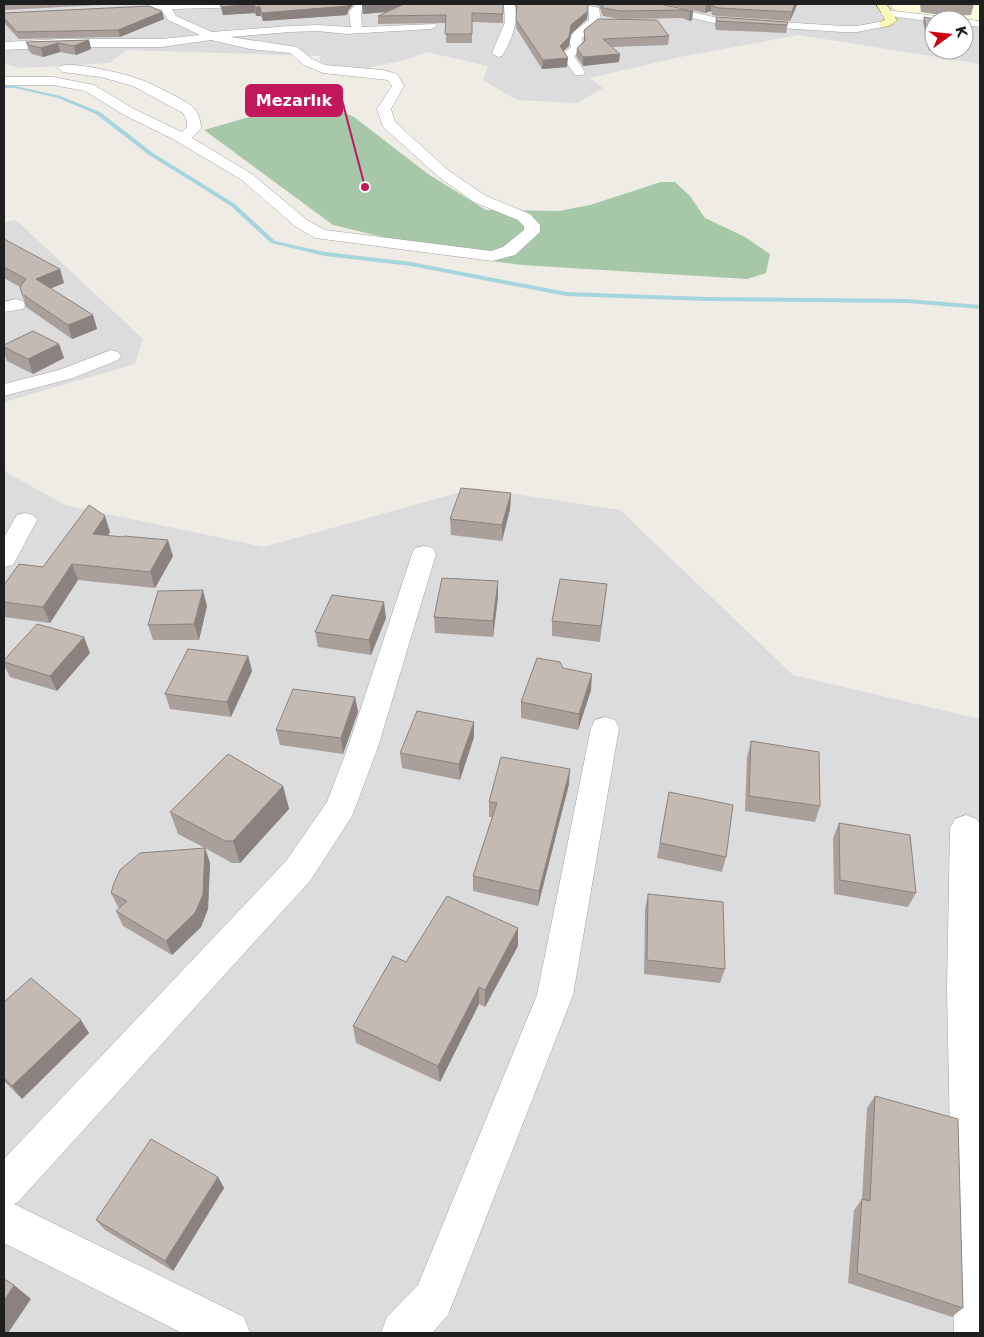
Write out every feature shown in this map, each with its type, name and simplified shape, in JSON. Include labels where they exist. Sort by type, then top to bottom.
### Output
[{"type":"street","points":[[247,4],[252,24],[251,32]]},
{"type":"street","points":[[145,6],[257,4]]},
{"type":"street","points":[[357,30],[355,12],[362,4]]},
{"type":"street","points":[[498,53],[506,35],[510,19],[512,9],[509,4]]},
{"type":"street","points":[[567,4],[595,10],[599,22],[576,37],[575,43],[578,48],[567,55],[579,72]]},
{"type":"street","points":[[645,4],[718,21]]},
{"type":"street","points":[[4,81],[53,81],[89,88],[129,112],[183,139],[247,177],[301,222],[321,234],[492,256],[509,251],[532,232],[532,225],[524,217],[480,199],[444,174],[388,124],[384,109],[398,86],[393,77],[382,74],[323,69],[308,62],[293,50],[250,45],[211,36],[172,18],[164,5]]},
{"type":"street","points":[[734,11],[748,22]]},
{"type":"street","points":[[678,23],[748,22],[857,29],[884,14],[924,18]]},
{"type":"street","points":[[4,46],[93,38],[161,43],[193,40],[221,34],[318,28],[357,30],[430,25]]},
{"type":"street","points":[[47,66],[102,73],[138,83],[188,110],[194,121],[194,128],[183,139]]},
{"type":"street","points":[[4,390],[66,374],[111,356]]},
{"type":"street","points":[[4,559],[25,520]]},
{"type":"street","points":[[4,1188],[298,871],[336,815],[341,807],[363,747],[424,554]]},
{"type":"street","points":[[404,1333],[433,1300],[555,995],[605,728]]},
{"type":"street","points":[[966,828],[965,989],[976,1333]]},
{"type":"street","points":[[4,1221],[228,1333]]},
{"type":"shaded area","points":[[4,4],[980,4],[980,64],[955,60],[974,60],[974,10],[924,10],[924,55],[799,35],[680,57],[590,78],[603,88],[577,103],[517,100],[483,80],[488,66],[427,52],[405,60],[348,72],[320,67],[320,56],[126,50],[110,63],[21,68],[4,64]]},
{"type":"shaded area","points":[[891,4],[980,4],[980,21],[974,20],[974,10],[924,10],[924,14],[895,11]]},
{"type":"shaded area","points":[[16,220],[143,339],[135,364],[4,402],[4,222]]},
{"type":"shaded area","points":[[4,471],[65,505],[264,547],[475,488],[620,510],[793,675],[980,719],[980,1333],[4,1333]]},
{"type":"green space","points":[[312,99],[354,117],[428,174],[486,210],[559,211],[590,205],[661,182],[675,182],[690,196],[705,218],[745,237],[770,254],[766,273],[747,279],[522,265],[470,258],[333,225],[204,130]]},
{"type":"building","points":[[220,4],[254,4],[221,7]]},
{"type":"building","points":[[254,4],[347,4],[347,6],[262,13],[260,7],[255,7]]},
{"type":"building","points":[[404,4],[503,4],[503,14],[472,13],[472,34],[445,34],[446,15],[378,16]]},
{"type":"building","points":[[517,4],[588,5],[588,11],[571,25],[569,37],[560,46],[568,58],[543,60],[516,20]]},
{"type":"building","points":[[602,4],[660,4],[693,11],[620,11],[603,8]]},
{"type":"building","points":[[712,4],[795,4],[792,12],[719,8]]},
{"type":"building","points":[[150,6],[162,12],[118,30],[17,32],[4,18],[4,13]]},
{"type":"building","points":[[716,17],[788,22],[787,25],[717,21]]},
{"type":"building","points":[[598,19],[657,20],[669,36],[603,39],[620,54],[583,57],[577,48],[585,41],[584,30]]},
{"type":"building","points":[[89,40],[74,46],[58,43],[41,48],[29,45],[26,42]]},
{"type":"building","points":[[4,239],[60,269],[36,279],[93,315],[68,325],[22,294],[20,287],[26,279],[4,267]]},
{"type":"building","points":[[33,331],[59,344],[28,359],[4,347],[4,345]]},
{"type":"building","points":[[461,488],[511,493],[502,525],[450,519]]},
{"type":"building","points":[[89,505],[105,516],[93,534],[168,540],[150,572],[72,564],[43,607],[4,602],[4,585],[19,564],[43,567]]},
{"type":"building","points":[[442,578],[498,581],[493,621],[434,617]]},
{"type":"building","points":[[560,579],[607,584],[601,626],[552,621]]},
{"type":"building","points":[[203,590],[194,624],[148,625],[158,591]]},
{"type":"building","points":[[332,595],[384,602],[369,640],[315,632]]},
{"type":"building","points":[[37,624],[84,637],[50,676],[4,662]]},
{"type":"building","points":[[188,649],[248,656],[227,702],[165,694]]},
{"type":"building","points":[[537,658],[560,662],[563,668],[592,674],[579,714],[521,702]]},
{"type":"building","points":[[293,689],[355,697],[341,738],[276,730]]},
{"type":"building","points":[[417,711],[474,722],[459,764],[400,753]]},
{"type":"building","points":[[751,741],[819,752],[820,806],[749,796]]},
{"type":"building","points":[[228,754],[283,786],[233,841],[225,841],[170,812]]},
{"type":"building","points":[[501,757],[570,769],[539,891],[473,876],[497,803],[489,802]]},
{"type":"building","points":[[669,792],[733,805],[726,857],[660,843]]},
{"type":"building","points":[[839,823],[910,835],[916,893],[840,880]]},
{"type":"building","points":[[205,848],[203,895],[195,913],[166,941],[116,911],[127,901],[111,893],[114,883],[120,870],[140,853]]},
{"type":"building","points":[[648,894],[723,902],[725,969],[647,960]]},
{"type":"building","points":[[447,896],[518,928],[485,990],[479,987],[438,1066],[353,1026],[393,956],[406,962]]},
{"type":"building","points":[[31,978],[81,1020],[12,1086],[4,1078],[4,1002]]},
{"type":"building","points":[[875,1096],[958,1119],[963,1308],[857,1273],[862,1199],[870,1201]]},
{"type":"building","points":[[151,1139],[218,1177],[165,1261],[96,1220]]},
{"type":"building","points":[[4,1279],[14,1285],[4,1301]]},
{"type":"waterway","points":[[4,87],[15,87],[59,97],[98,113],[151,154],[233,205],[273,242],[325,254],[411,264],[566,294],[707,299],[908,301],[980,307]]},
{"type":"place","name":"Mezarlık","points":[[365,187]]}]
